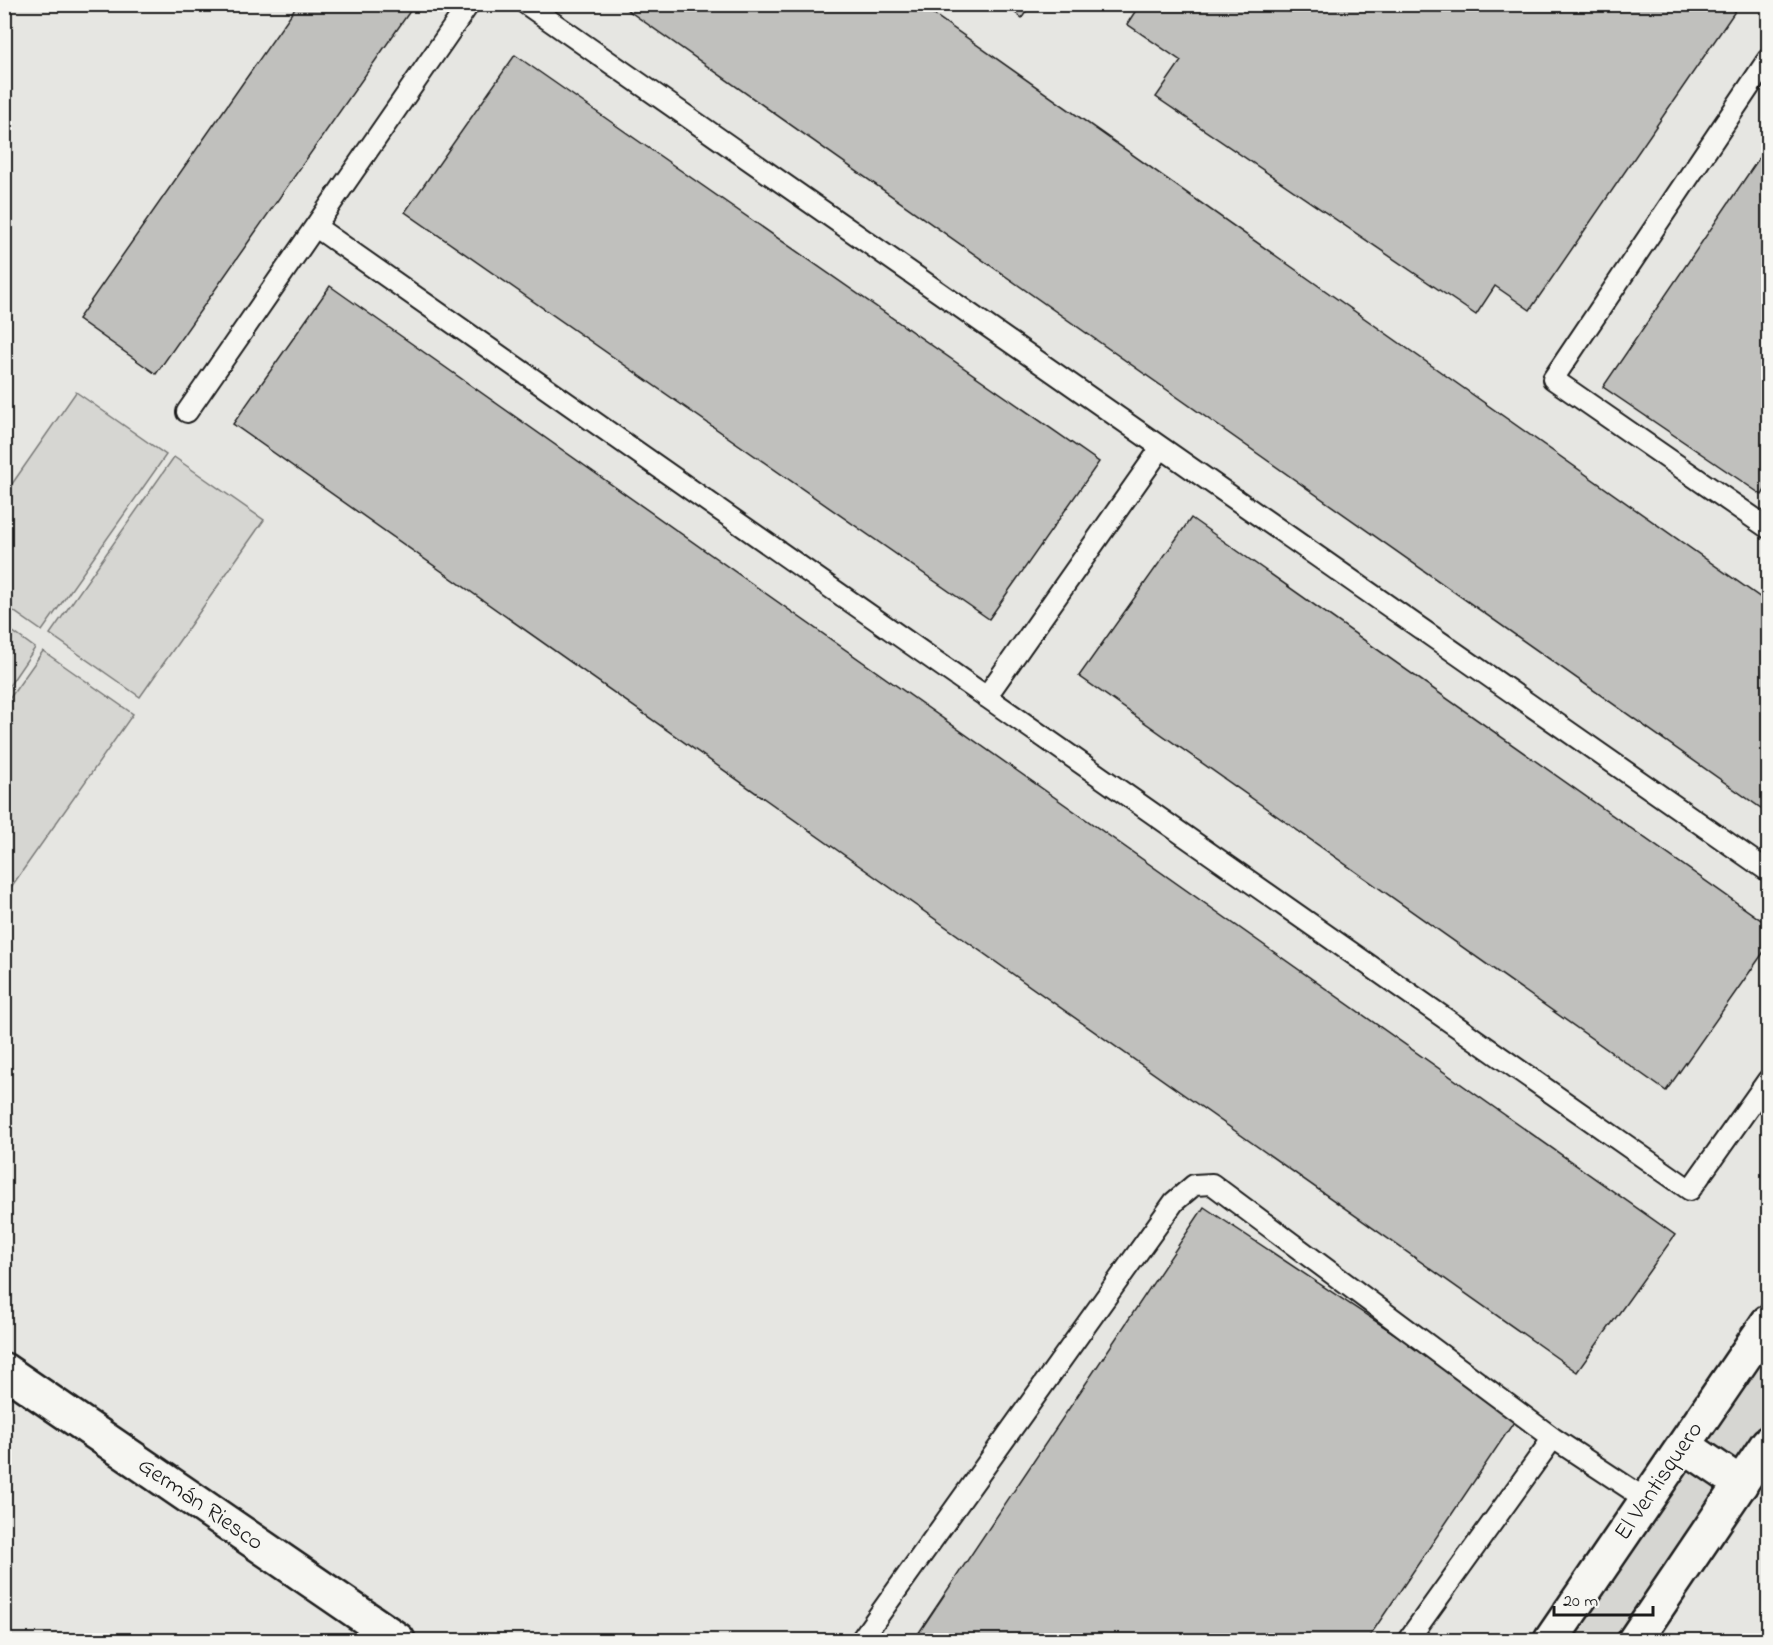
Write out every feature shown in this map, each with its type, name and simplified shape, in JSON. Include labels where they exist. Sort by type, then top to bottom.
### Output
[{"type":"street","name":"El Ventisquero","points":[[1551,1641],[1768,1322]]},
{"type":"street","name":"Germán Riesco","points":[[4,1370],[398,1641]]},
{"type":"street","points":[[1635,1641],[1768,1443]]},
{"type":"street","points":[[1685,1446],[1741,1484]]},
{"type":"lane","points":[[187,412],[469,4]]},
{"type":"lane","points":[[526,4],[1768,870]]},
{"type":"lane","points":[[1768,59],[1553,379],[1768,528]]},
{"type":"lane","points":[[316,227],[1690,1190],[1768,1080]]},
{"type":"lane","points":[[986,697],[1161,448]]},
{"type":"lane","points":[[861,1641],[1174,1202],[1194,1185],[1212,1184],[1552,1438],[1647,1500]]},
{"type":"lane","points":[[1408,1641],[1552,1438]]},
{"type":"shaded area","points":[[5,5],[1768,5],[1768,1640],[5,1640]]},
{"type":"shaded area","points":[[76,392],[166,455],[42,631],[5,605],[5,494]]},
{"type":"shaded area","points":[[174,457],[264,520],[140,697],[50,634]]},
{"type":"shaded area","points":[[5,626],[35,648],[5,692]]},
{"type":"shaded area","points":[[43,651],[133,714],[9,890],[4,887],[5,705]]},
{"type":"shaded area","points":[[1768,1350],[1768,1418],[1738,1463],[1707,1441]]},
{"type":"shaded area","points":[[1687,1465],[1720,1485],[1613,1640],[1566,1640]]},
{"type":"building","points":[[298,4],[415,4],[156,374],[78,319]]},
{"type":"building","points":[[619,4],[919,4],[1768,603],[1768,813]]},
{"type":"building","points":[[1003,4],[1031,4],[1022,18]]},
{"type":"building","points":[[1140,4],[1740,4],[1530,310],[1495,286],[1476,315],[1156,97],[1181,61],[1127,24]]},
{"type":"building","points":[[515,55],[1099,462],[989,619],[405,212]]},
{"type":"building","points":[[1768,145],[1768,485],[1762,495],[1603,387]]},
{"type":"building","points":[[330,286],[1675,1235],[1577,1372],[233,424]]},
{"type":"building","points":[[1191,518],[1768,925],[1768,946],[1666,1091],[1079,676]]},
{"type":"building","points":[[1204,1207],[1518,1416],[1367,1640],[914,1640]]}]
